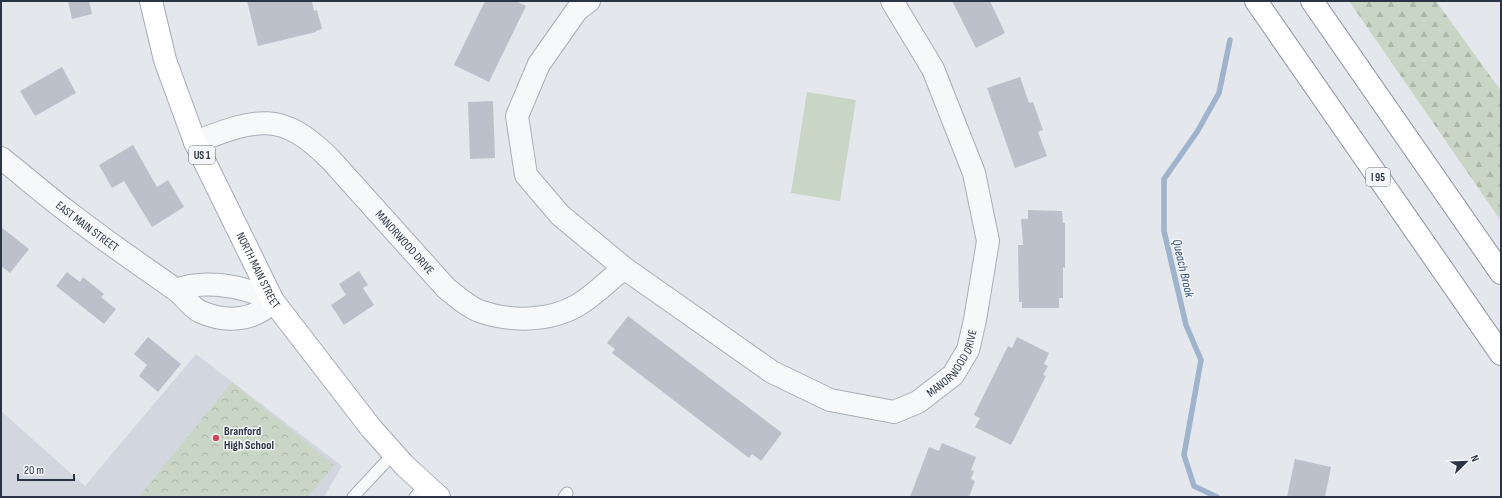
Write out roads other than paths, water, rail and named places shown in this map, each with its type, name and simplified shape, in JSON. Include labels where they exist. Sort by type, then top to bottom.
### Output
[{"type":"main road","name":"NORTH MAIN STREET","points":[[151,1],[165,60],[195,142],[273,301],[371,428],[394,453],[426,493]]},
{"type":"main road","name":"I 95","points":[[1256,1],[1501,354]]},
{"type":"main road","points":[[1312,1],[1501,274]]},
{"type":"street","name":"MANORWOOD DRIVE","points":[[589,1],[577,10],[539,64],[517,116],[526,175],[560,215],[624,268],[772,372],[830,400],[894,412],[918,402],[953,375],[968,350],[975,320],[988,241],[974,173],[933,69],[892,1]]},
{"type":"street","name":"MANORWOOD DRIVE","points":[[195,142],[237,126],[256,122],[272,123],[282,126],[302,136],[316,145],[331,160],[446,288],[478,311],[515,319],[544,317],[578,305],[624,268]]},
{"type":"street","name":"EAST MAIN STREET","points":[[1,158],[72,216],[176,290],[192,306],[201,312],[226,318],[245,318],[264,310],[273,301]]},
{"type":"street","points":[[176,290],[188,286],[201,285],[247,289],[273,301]]},
{"type":"lane","points":[[353,497],[394,453]]},
{"type":"waterway","name":"Queach Brook","points":[[1217,497],[1194,486],[1184,455],[1201,360],[1186,325],[1164,231],[1164,179],[1197,132],[1219,93],[1230,40]]},
{"type":"place","name":"Branford High School","points":[[216,438]]}]
